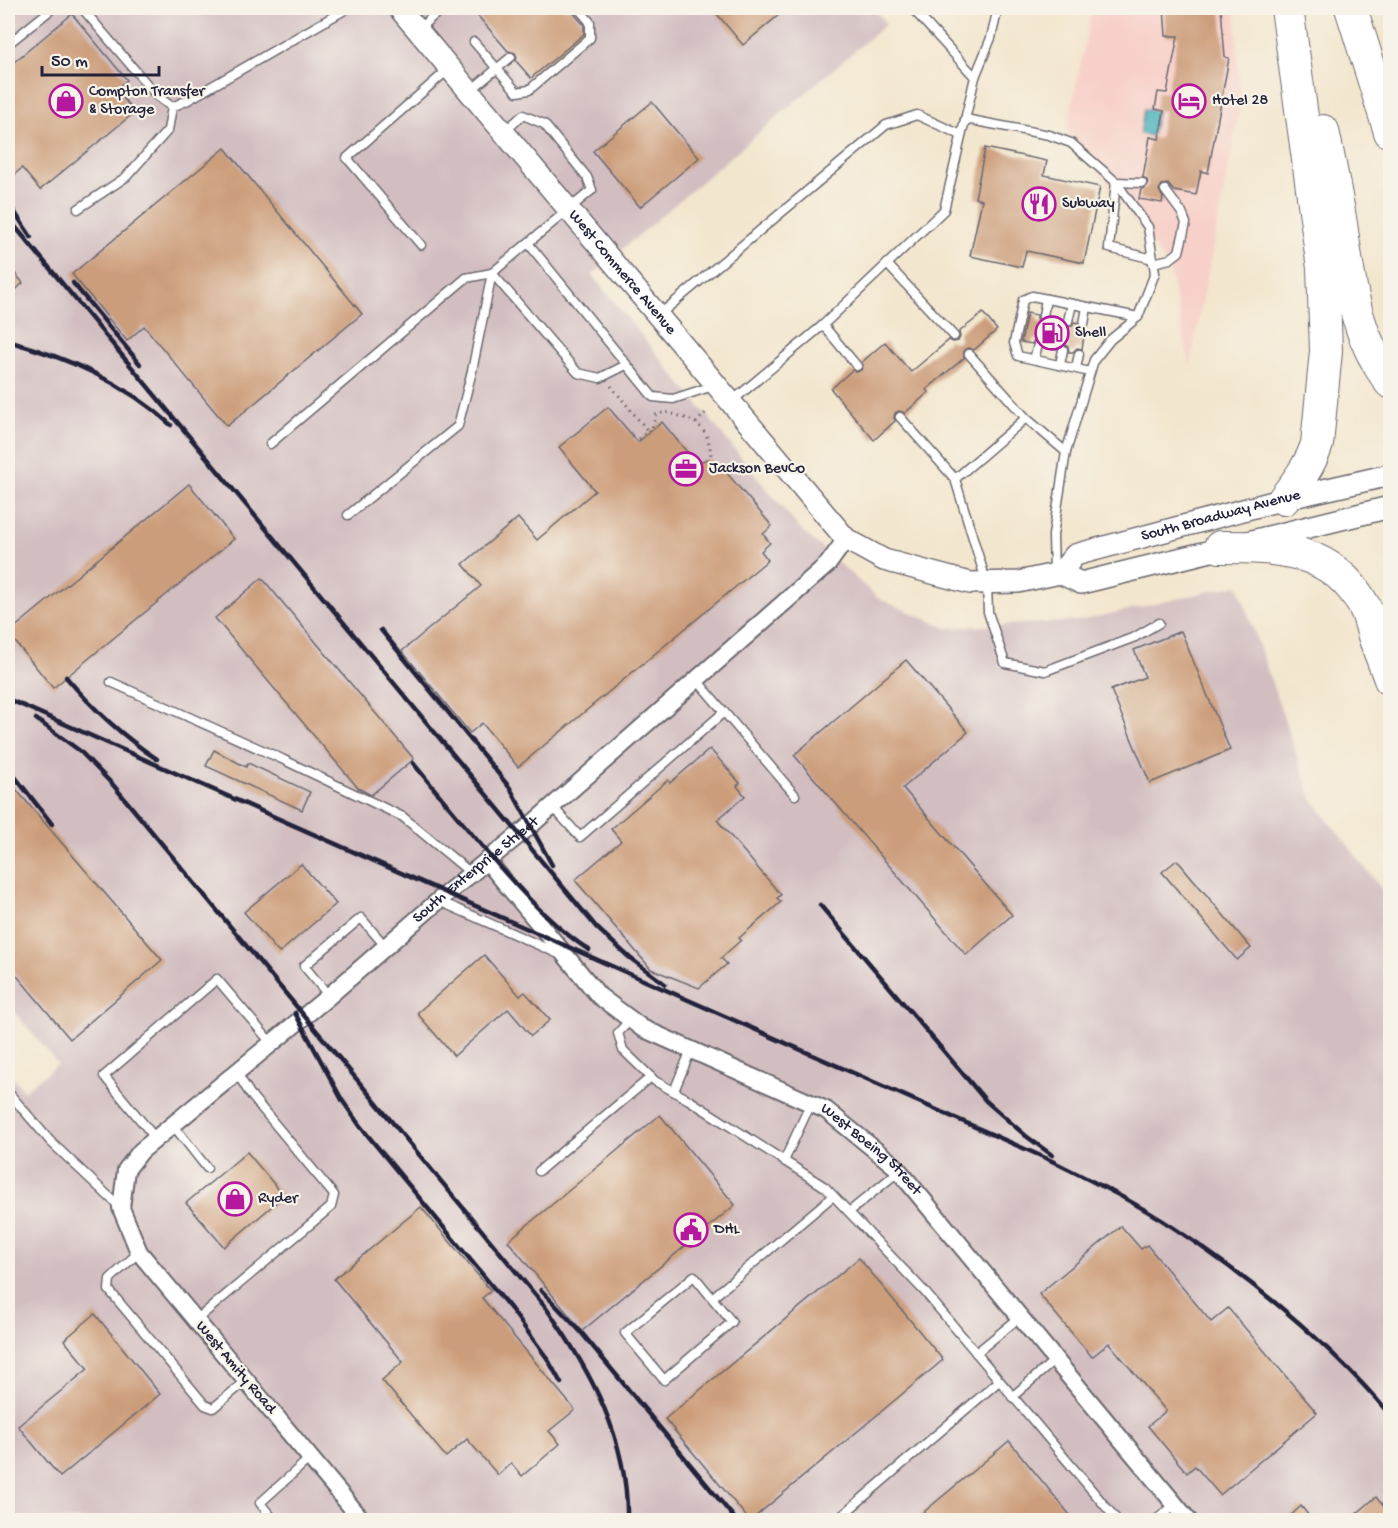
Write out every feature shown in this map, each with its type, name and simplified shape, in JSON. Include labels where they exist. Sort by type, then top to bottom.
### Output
[{"type":"highway","points":[[1284,499],[1304,474],[1317,444],[1326,351],[1323,268],[1287,8]]},
{"type":"highway","points":[[1294,8],[1316,93],[1339,213],[1350,290],[1368,347],[1390,382]]},
{"type":"highway","points":[[1351,8],[1390,132]]},
{"type":"highway","points":[[1220,547],[1276,549],[1306,555],[1333,568],[1350,585],[1365,607],[1390,679]]},
{"type":"street","name":"West Commerce Avenue","points":[[399,8],[846,539]]},
{"type":"street","name":"South Broadway Avenue","points":[[846,539],[884,560],[970,583],[1018,582],[1057,573],[1075,555],[1284,499],[1390,475]]},
{"type":"street","name":"South Broadway Avenue","points":[[1057,573],[1081,583],[1390,507]]},
{"type":"street","name":"South Enterprise Street","points":[[121,1208],[126,1170],[141,1151],[272,1044],[552,806],[828,564],[846,539]]},
{"type":"street","name":"West Boeing Street","points":[[488,861],[599,996],[642,1028],[826,1110],[899,1171],[1188,1521]]},
{"type":"street","name":"West Amity Road","points":[[121,1208],[139,1252],[362,1521]]},
{"type":"lane","points":[[8,44],[53,8]]},
{"type":"lane","points":[[82,8],[157,96],[172,107]]},
{"type":"lane","points":[[172,107],[348,8]]},
{"type":"lane","points":[[417,29],[443,8]]},
{"type":"lane","points":[[474,42],[517,92],[529,90],[591,38],[590,22],[578,8]]},
{"type":"lane","points":[[912,8],[975,77]]},
{"type":"lane","points":[[731,402],[823,325],[944,210],[975,77],[991,38],[998,8]]},
{"type":"lane","points":[[470,92],[511,57]]},
{"type":"lane","points":[[421,245],[347,158],[450,68]]},
{"type":"lane","points":[[78,209],[126,177],[168,130],[172,107]]},
{"type":"lane","points":[[270,444],[466,278],[492,273],[592,190],[587,177],[544,124],[523,115],[504,132]]},
{"type":"lane","points":[[659,316],[886,125],[917,115],[961,135]]},
{"type":"lane","points":[[965,118],[1049,135],[1071,143],[1116,182],[1148,227],[1155,273],[1138,317],[1110,340],[1094,360],[1066,452],[1053,535],[1057,573]]},
{"type":"lane","points":[[1116,182],[1142,183]]},
{"type":"lane","points":[[1116,182],[1109,248],[1153,261],[1170,259],[1179,252],[1186,224],[1182,213],[1165,190]]},
{"type":"lane","points":[[528,243],[653,397],[674,399],[717,385]]},
{"type":"lane","points":[[888,264],[954,336]]},
{"type":"lane","points":[[492,273],[578,373],[600,378],[626,364]]},
{"type":"lane","points":[[348,515],[458,426],[492,273]]},
{"type":"lane","points":[[1090,372],[1018,356],[1014,343],[1023,300],[1032,296],[1138,317]]},
{"type":"lane","points":[[1043,316],[1047,299]]},
{"type":"lane","points":[[1068,321],[1072,304]]},
{"type":"lane","points":[[1084,324],[1087,307]]},
{"type":"lane","points":[[823,325],[857,366]]},
{"type":"lane","points":[[1034,359],[1038,345]]},
{"type":"lane","points":[[1060,364],[1063,350]]},
{"type":"lane","points":[[969,354],[1026,418],[1066,452]]},
{"type":"lane","points":[[1076,368],[1079,354]]},
{"type":"lane","points":[[900,417],[955,479],[987,584],[987,612],[1005,663],[1045,671],[1135,637],[1159,622]]},
{"type":"lane","points":[[955,479],[1026,418]]},
{"type":"lane","points":[[696,679],[795,795]]},
{"type":"lane","points":[[111,682],[282,759],[403,817],[472,874]]},
{"type":"lane","points":[[552,806],[580,837],[724,712]]},
{"type":"lane","points":[[439,901],[569,958]]},
{"type":"lane","points":[[329,996],[304,966],[312,959],[361,918],[386,947]]},
{"type":"lane","points":[[156,1139],[104,1076],[217,979],[272,1044]]},
{"type":"lane","points":[[631,1019],[618,1034],[623,1050],[651,1077],[825,1187],[924,1291],[1117,1521]]},
{"type":"lane","points":[[674,1091],[691,1050]]},
{"type":"lane","points":[[196,1320],[331,1207],[334,1195],[250,1094],[237,1073]]},
{"type":"lane","points":[[538,1171],[651,1077]]},
{"type":"lane","points":[[8,1092],[50,1141],[121,1208]]},
{"type":"lane","points":[[784,1161],[811,1103]]},
{"type":"lane","points":[[173,1125],[207,1168]]},
{"type":"lane","points":[[849,1212],[899,1171]]},
{"type":"lane","points":[[712,1298],[833,1196]]},
{"type":"lane","points":[[139,1252],[110,1279],[109,1290],[205,1405],[213,1408],[246,1381]]},
{"type":"lane","points":[[694,1276],[712,1298],[732,1322],[664,1380],[625,1333],[694,1276]]},
{"type":"lane","points":[[976,1353],[1020,1317]]},
{"type":"lane","points":[[1012,1397],[1055,1360]]},
{"type":"lane","points":[[837,1521],[999,1381]]},
{"type":"lane","points":[[274,1521],[260,1503],[310,1458]]},
{"type":"lane","points":[[1156,1521],[1175,1505]]},
{"type":"path","points":[[608,382],[648,431]]},
{"type":"path","points":[[639,439],[652,428],[656,415],[665,411],[696,423],[705,432],[710,445],[711,457]]},
{"type":"path","points":[[696,423],[707,411]]},
{"type":"shaded area","points":[[8,8],[873,8],[886,24],[592,275],[799,528],[879,599],[947,628],[1079,621],[1238,585],[1312,799],[1390,900],[1390,1520],[8,1520],[8,1072],[24,1091],[58,1064],[8,1004]]},
{"type":"shaded area","points":[[1092,8],[1235,8],[1241,102],[1190,366],[1169,267],[1067,129]]},
{"type":"water","points":[[1144,109],[1157,111],[1152,136],[1140,134]]},
{"type":"building","points":[[471,8],[569,8],[584,25],[584,34],[531,78],[516,61],[515,53],[508,51]]},
{"type":"building","points":[[712,8],[787,8],[743,45]]},
{"type":"building","name":"Hotel 28","points":[[1164,8],[1221,8],[1225,57],[1229,58],[1208,173],[1201,171],[1196,195],[1174,191],[1168,184],[1162,185],[1159,190],[1163,198],[1162,203],[1139,199],[1141,189],[1148,184],[1143,177],[1150,137],[1159,139],[1164,111],[1155,109],[1158,92],[1167,93],[1178,36],[1166,36]]},
{"type":"building","name":"Compton Transfer & Storage","points":[[72,14],[127,80],[116,90],[135,112],[40,190],[22,168],[8,180],[8,67]]},
{"type":"building","points":[[652,102],[699,158],[640,207],[593,151]]},
{"type":"building","points":[[225,148],[362,314],[227,426],[144,326],[127,341],[72,274]]},
{"type":"building","points":[[985,148],[1047,161],[1044,175],[1100,187],[1084,263],[1026,251],[1022,267],[970,256],[982,200],[975,198]]},
{"type":"building","points":[[8,265],[23,283],[8,297]]},
{"type":"building","points":[[983,313],[997,330],[974,350],[968,348],[964,350],[964,358],[926,390],[929,392],[905,413],[899,411],[895,413],[895,421],[874,440],[831,389],[852,370],[857,372],[861,370],[862,362],[885,342],[911,372],[949,340],[958,341],[959,332]]},
{"type":"building","name":"Shell","points":[[1027,313],[1037,315],[1037,319],[1041,322],[1046,322],[1049,317],[1062,320],[1063,325],[1067,327],[1072,326],[1074,322],[1078,323],[1080,328],[1085,330],[1082,349],[1077,348],[1069,352],[1068,346],[1064,344],[1059,345],[1057,349],[1044,347],[1043,341],[1039,339],[1034,340],[1032,344],[1021,342]]},
{"type":"building","points":[[608,407],[638,442],[662,422],[696,463],[708,459],[721,466],[772,526],[763,534],[770,543],[761,551],[768,560],[518,767],[482,723],[470,733],[402,651],[481,586],[463,564],[518,518],[537,540],[595,491],[559,447]]},
{"type":"building","points":[[189,484],[234,539],[53,688],[8,633]]},
{"type":"building","points":[[262,578],[414,759],[371,795],[358,788],[215,618]]},
{"type":"building","points":[[1181,631],[1230,750],[1150,783],[1111,690],[1145,677],[1134,650]]},
{"type":"building","points":[[906,660],[968,732],[903,788],[1012,915],[966,955],[794,755]]},
{"type":"building","points":[[710,749],[740,783],[737,786],[745,796],[717,820],[781,895],[777,898],[781,902],[739,938],[741,940],[721,958],[727,964],[699,988],[651,969],[575,880],[621,841],[611,829],[668,780],[670,783]]},
{"type":"building","points":[[214,750],[246,767],[248,763],[310,792],[302,810],[206,766]]},
{"type":"building","points":[[8,780],[162,960],[70,1039],[8,965]]},
{"type":"building","points":[[1177,860],[1251,948],[1237,960],[1162,872]]},
{"type":"building","points":[[301,864],[336,904],[279,953],[244,912]]},
{"type":"building","points":[[484,955],[520,996],[525,992],[550,1020],[531,1036],[508,1009],[454,1056],[417,1013]]},
{"type":"building","points":[[660,1115],[735,1205],[582,1331],[508,1241]]},
{"type":"building","name":"Ryder","points":[[247,1152],[284,1196],[224,1247],[186,1203]]},
{"type":"building","points":[[421,1207],[491,1291],[482,1298],[575,1410],[549,1431],[560,1444],[522,1476],[511,1463],[498,1475],[467,1439],[446,1457],[382,1380],[403,1362],[334,1279]]},
{"type":"building","points":[[1121,1226],[1141,1249],[1147,1245],[1211,1322],[1228,1308],[1317,1413],[1220,1495],[1195,1466],[1187,1473],[1148,1426],[1166,1411],[1109,1343],[1092,1357],[1039,1294]]},
{"type":"building","points":[[859,1258],[943,1360],[750,1521],[665,1419]]},
{"type":"building","points":[[95,1314],[160,1394],[60,1477],[18,1426],[88,1369],[64,1340]]},
{"type":"building","points":[[1009,1441],[1075,1521],[913,1521]]},
{"type":"building","points":[[1376,1497],[1390,1514],[1390,1521],[1348,1521]]},
{"type":"building","points":[[1301,1506],[1313,1521],[1285,1521]]},
{"type":"railway","points":[[8,202],[31,237]]},
{"type":"railway","points":[[8,218],[597,928],[630,958],[665,984]]},
{"type":"railway","points":[[73,283],[140,364]]},
{"type":"railway","points":[[8,341],[52,355],[94,373],[134,396],[171,425]]},
{"type":"railway","points":[[381,630],[510,788],[552,865]]},
{"type":"railway","points":[[66,677],[108,721],[157,759]]},
{"type":"railway","points":[[8,699],[1050,1160],[1097,1184],[1174,1228],[1261,1291],[1342,1362],[1390,1415]]},
{"type":"railway","points":[[36,719],[80,751],[114,786],[546,1308],[578,1357],[604,1408],[622,1462],[627,1520]]},
{"type":"railway","points":[[413,763],[527,896],[556,925],[589,950]]},
{"type":"railway","points":[[8,768],[52,824]]},
{"type":"railway","points":[[820,905],[986,1101],[1052,1155]]},
{"type":"railway","points":[[295,1013],[342,1100],[360,1126],[511,1309],[547,1358],[561,1383]]},
{"type":"railway","points":[[541,1290],[580,1331],[736,1520]]},
{"type":"place","name":"Compton Transfer & Storage","points":[[66,101]]},
{"type":"place","name":"Hotel 28","points":[[1189,101]]},
{"type":"place","name":"Subway","points":[[1039,204]]},
{"type":"place","name":"Shell","points":[[1052,333]]},
{"type":"place","name":"Jackson BevCo","points":[[686,469]]},
{"type":"place","name":"Ryder","points":[[235,1199]]},
{"type":"place","name":"DHL","points":[[691,1230]]}]
